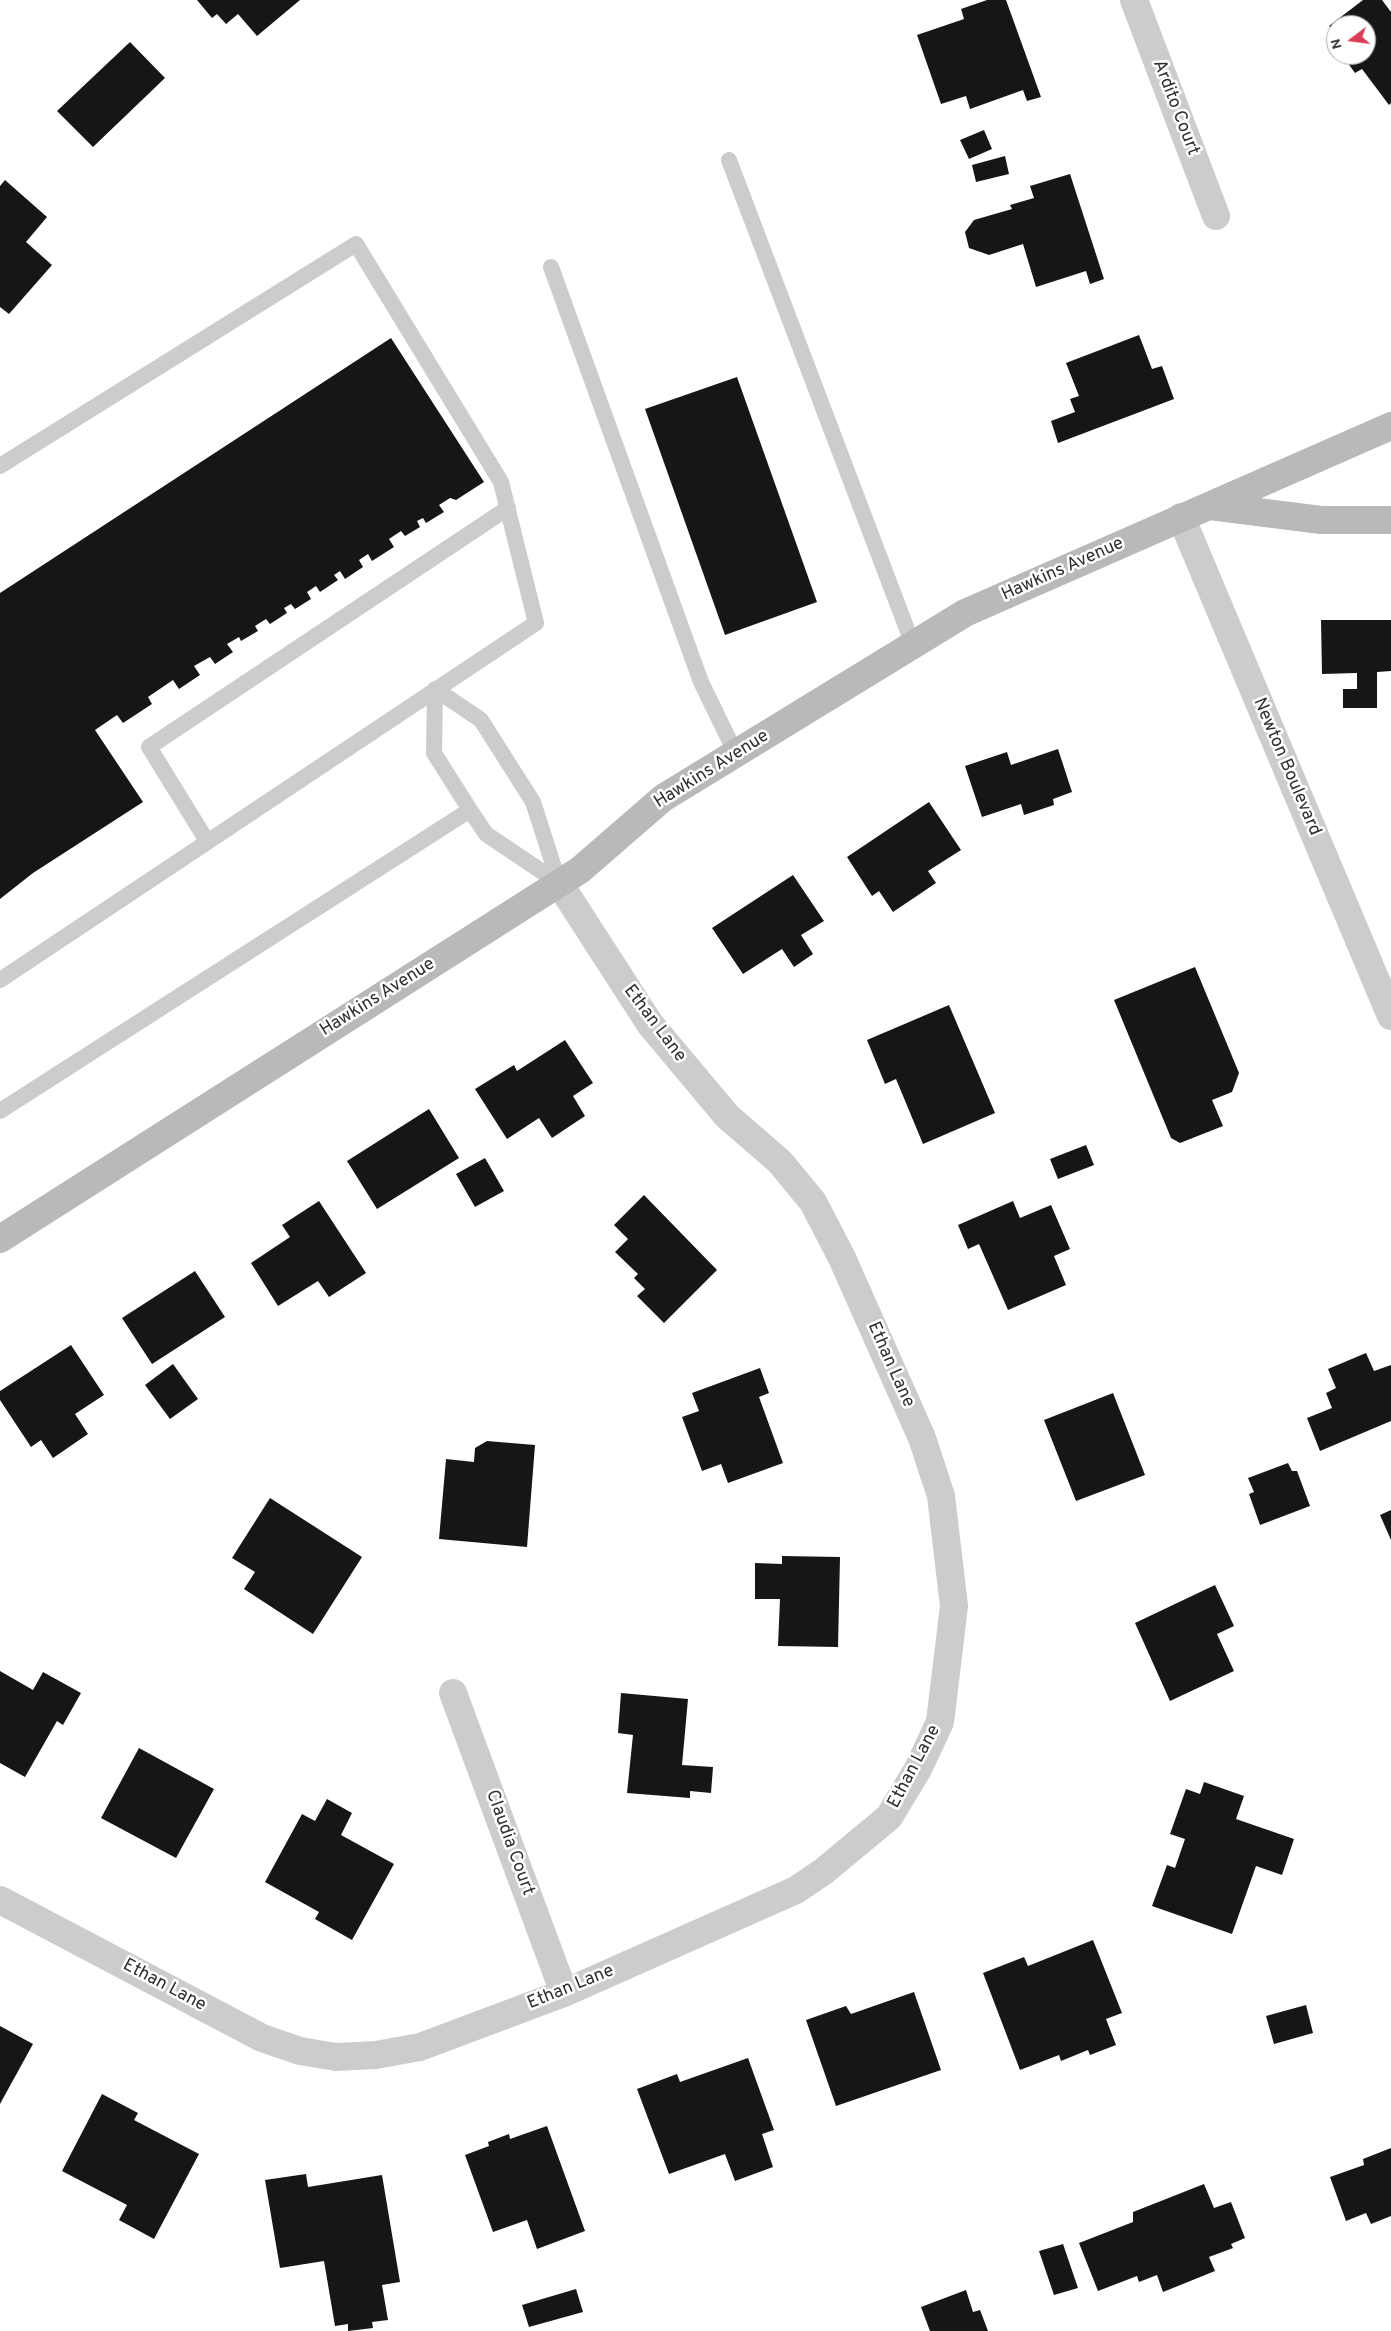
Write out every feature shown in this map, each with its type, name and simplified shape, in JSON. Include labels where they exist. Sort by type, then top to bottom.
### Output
[{"type":"street","name":"Ardito Court","points":[[1134,0],[1216,216]]},
{"type":"street","name":"Hawkins Avenue","points":[[0,1239],[580,870],[663,798],[965,613],[1391,426]]},
{"type":"street","points":[[1208,506],[1321,520],[1391,520]]},
{"type":"street","name":"Newton Boulevard","points":[[1181,517],[1391,1016]]},
{"type":"street","name":"Ethan Lane","points":[[0,1900],[262,2038],[300,2051],[336,2057],[376,2055],[420,2047],[564,1993],[796,1890],[824,1871],[889,1817],[918,1769],[940,1722],[954,1606],[941,1496],[922,1438],[842,1258],[814,1202],[780,1162],[727,1116],[650,1024],[559,883]]},
{"type":"street","name":"Claudia Court","points":[[453,1693],[564,1993]]},
{"type":"lane","points":[[729,160],[913,645]]},
{"type":"lane","points":[[0,466],[356,244],[501,482],[536,623],[0,980]]},
{"type":"lane","points":[[551,267],[701,682],[736,754]]},
{"type":"lane","points":[[207,841],[149,747],[508,508]]},
{"type":"lane","points":[[435,689],[434,753],[470,810],[486,834],[559,883]]},
{"type":"lane","points":[[435,689],[481,720],[533,802],[559,883]]},
{"type":"lane","points":[[0,1111],[470,810]]},
{"type":"building","points":[[197,0],[300,0],[257,36],[238,14],[226,24],[217,14],[212,18]]},
{"type":"building","points":[[987,0],[1006,0],[1041,97],[1027,101],[1023,90],[970,109],[966,96],[941,104],[917,35],[964,19],[961,9]]},
{"type":"building","points":[[1363,0],[1382,0],[1391,12],[1391,103],[1389,105],[1362,69],[1355,73],[1349,65],[1376,65],[1376,15],[1343,15]]},
{"type":"building","points":[[130,42],[165,78],[93,147],[57,111]]},
{"type":"building","points":[[984,130],[992,149],[969,159],[960,140]]},
{"type":"building","points":[[1005,156],[1009,174],[976,182],[972,165]]},
{"type":"building","points":[[1070,174],[1104,279],[1090,284],[1086,271],[1036,287],[1023,244],[989,255],[969,248],[965,232],[974,220],[1012,209],[1010,205],[1034,198],[1030,186]]},
{"type":"building","points":[[5,180],[47,217],[26,242],[52,265],[9,314],[0,307],[0,186]]},
{"type":"building","points":[[1139,335],[1152,369],[1162,366],[1174,399],[1058,443],[1051,421],[1075,412],[1070,399],[1079,396],[1066,363]]},
{"type":"building","points":[[391,338],[484,482],[456,500],[450,498],[439,505],[444,512],[426,523],[423,518],[417,521],[420,527],[405,536],[401,531],[389,539],[394,547],[372,561],[368,554],[359,560],[363,567],[345,579],[340,571],[334,575],[338,580],[320,592],[316,586],[307,592],[311,599],[295,609],[291,604],[284,608],[287,613],[270,624],[266,619],[255,626],[258,631],[241,641],[239,637],[227,644],[233,652],[215,664],[210,657],[194,666],[200,675],[179,689],[173,680],[148,697],[152,704],[123,723],[117,715],[95,730],[143,802],[33,873],[0,899],[0,593]]},
{"type":"building","points":[[737,377],[817,602],[725,635],[645,409]]},
{"type":"building","points":[[1321,620],[1391,620],[1391,671],[1377,672],[1377,708],[1343,708],[1343,689],[1357,689],[1357,673],[1322,674]]},
{"type":"building","points":[[1058,749],[1072,792],[1053,799],[1054,805],[1024,815],[1021,804],[982,817],[965,766],[1007,752],[1011,765]]},
{"type":"building","points":[[929,802],[961,850],[928,871],[936,883],[893,912],[879,891],[872,896],[847,857]]},
{"type":"building","points":[[793,875],[824,921],[801,935],[813,954],[794,967],[782,949],[743,974],[712,928]]},
{"type":"building","points":[[1195,967],[1239,1073],[1232,1092],[1212,1100],[1223,1126],[1180,1143],[1171,1138],[1114,1000]]},
{"type":"building","points":[[949,1005],[995,1113],[923,1144],[896,1079],[885,1084],[867,1040]]},
{"type":"building","points":[[565,1040],[593,1083],[573,1096],[585,1116],[552,1138],[539,1118],[507,1139],[475,1089],[514,1065],[517,1071]]},
{"type":"building","points":[[429,1109],[459,1158],[377,1209],[347,1161]]},
{"type":"building","points":[[1086,1145],[1094,1165],[1058,1179],[1050,1159]]},
{"type":"building","points":[[485,1158],[504,1191],[475,1207],[456,1174]]},
{"type":"building","points":[[644,1195],[717,1270],[664,1323],[637,1296],[645,1289],[634,1278],[638,1274],[615,1252],[628,1239],[614,1225]]},
{"type":"building","points":[[319,1201],[366,1273],[329,1297],[318,1281],[278,1306],[251,1263],[290,1237],[282,1225]]},
{"type":"building","points":[[1013,1201],[1020,1218],[1051,1205],[1070,1249],[1054,1256],[1066,1285],[1008,1310],[979,1244],[968,1249],[958,1225]]},
{"type":"building","points":[[195,1271],[225,1317],[152,1364],[122,1318]]},
{"type":"building","points":[[71,1345],[104,1395],[75,1414],[88,1434],[53,1458],[41,1440],[31,1447],[0,1400],[0,1391]]},
{"type":"building","points":[[1366,1353],[1374,1371],[1391,1365],[1391,1421],[1320,1451],[1307,1418],[1332,1408],[1326,1393],[1336,1388],[1328,1369]]},
{"type":"building","points":[[173,1364],[198,1399],[170,1419],[145,1385]]},
{"type":"building","points":[[760,1368],[769,1393],[759,1397],[783,1463],[728,1483],[721,1464],[702,1471],[682,1417],[699,1411],[692,1393]]},
{"type":"building","points":[[1113,1393],[1145,1475],[1076,1501],[1044,1420]]},
{"type":"building","points":[[487,1441],[535,1445],[527,1547],[439,1539],[446,1459],[474,1462],[475,1448]]},
{"type":"building","points":[[1288,1463],[1292,1471],[1297,1471],[1310,1506],[1260,1525],[1249,1494],[1254,1492],[1248,1478]]},
{"type":"building","points":[[270,1498],[362,1557],[313,1634],[244,1589],[255,1572],[232,1558]]},
{"type":"building","points":[[1391,1510],[1391,1540],[1380,1515]]},
{"type":"building","points":[[782,1556],[840,1557],[838,1647],[778,1646],[780,1599],[755,1599],[755,1563],[782,1564]]},
{"type":"building","points":[[1215,1585],[1234,1626],[1217,1634],[1234,1671],[1170,1701],[1135,1623]]},
{"type":"building","points":[[0,1671],[33,1690],[43,1672],[81,1693],[63,1725],[57,1721],[25,1777],[0,1763]]},
{"type":"building","points":[[621,1693],[688,1699],[682,1765],[713,1767],[711,1793],[690,1791],[690,1798],[627,1793],[633,1735],[618,1733]]},
{"type":"building","points":[[139,1748],[214,1789],[176,1858],[101,1818]]},
{"type":"building","points":[[1204,1782],[1244,1796],[1236,1819],[1294,1839],[1282,1875],[1256,1866],[1232,1934],[1152,1906],[1167,1865],[1175,1868],[1185,1839],[1170,1834],[1186,1789],[1200,1794]]},
{"type":"building","points":[[327,1799],[352,1813],[341,1835],[394,1864],[352,1940],[315,1919],[319,1912],[265,1882],[302,1814],[315,1821]]},
{"type":"building","points":[[1093,1940],[1122,2013],[1106,2019],[1116,2045],[1090,2055],[1088,2050],[1061,2061],[1059,2055],[1020,2070],[983,1973],[1024,1957],[1028,1966]]},
{"type":"building","points":[[914,1992],[941,2070],[836,2106],[806,2020],[846,2006],[851,2014]]},
{"type":"building","points":[[1306,2005],[1313,2033],[1274,2044],[1266,2016]]},
{"type":"building","points":[[0,2026],[33,2044],[0,2104]]},
{"type":"building","points":[[748,2058],[774,2130],[762,2134],[773,2167],[735,2181],[725,2154],[669,2174],[637,2089],[677,2074],[680,2082]]},
{"type":"building","points":[[102,2094],[138,2113],[134,2120],[199,2154],[154,2239],[119,2220],[127,2205],[62,2171]]},
{"type":"building","points":[[547,2126],[585,2231],[537,2249],[527,2220],[493,2232],[465,2155],[489,2146],[488,2142],[509,2134],[510,2139]]},
{"type":"building","points":[[1391,2148],[1391,2216],[1371,2224],[1366,2213],[1346,2221],[1330,2177],[1364,2165],[1363,2159]]},
{"type":"building","points":[[306,2174],[308,2187],[382,2175],[400,2282],[382,2285],[388,2320],[372,2322],[373,2328],[348,2331],[348,2324],[335,2326],[324,2261],[280,2268],[265,2180]]},
{"type":"building","points":[[1204,2184],[1214,2208],[1231,2202],[1245,2238],[1231,2244],[1233,2248],[1209,2257],[1215,2271],[1163,2292],[1157,2275],[1139,2282],[1137,2276],[1098,2291],[1079,2243],[1133,2222],[1133,2212]]},
{"type":"building","points":[[1063,2244],[1078,2288],[1054,2295],[1039,2251]]},
{"type":"building","points":[[576,2289],[583,2312],[529,2327],[522,2305]]},
{"type":"building","points":[[966,2290],[973,2312],[980,2310],[988,2331],[930,2331],[921,2307]]}]
